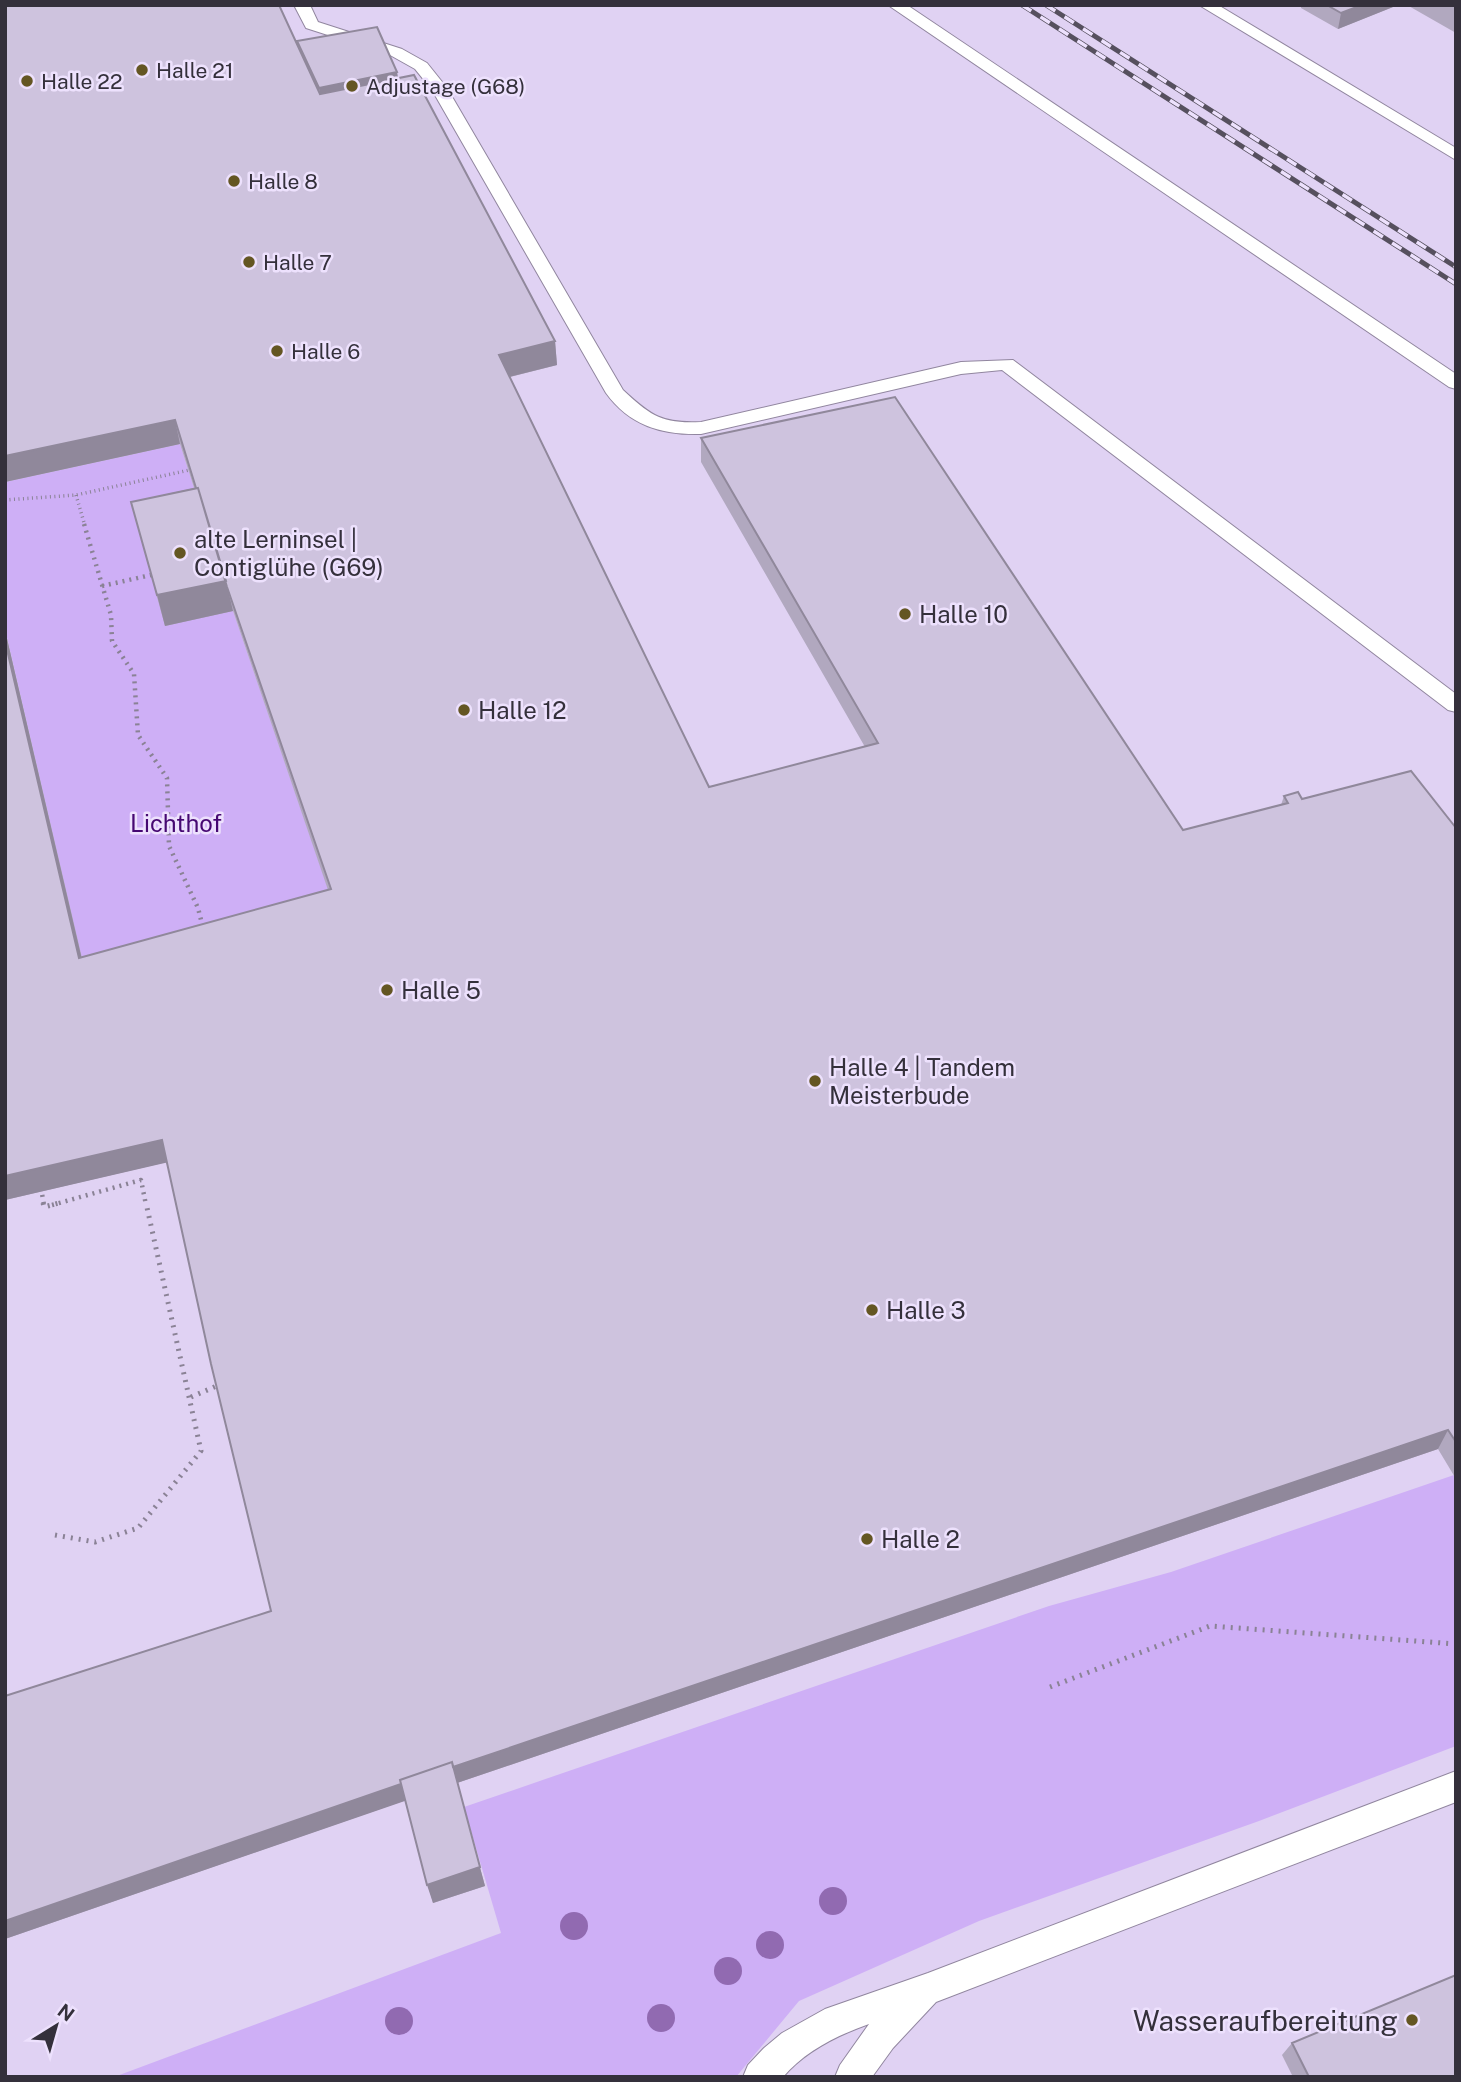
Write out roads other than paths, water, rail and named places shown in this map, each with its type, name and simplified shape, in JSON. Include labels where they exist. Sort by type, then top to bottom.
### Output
[{"type":"lane","points":[[302,5],[312,24],[396,52],[421,66],[439,88],[615,393],[644,421],[671,429],[701,428],[961,368],[1006,364],[1456,705]]},
{"type":"lane","points":[[895,5],[1456,383]]},
{"type":"lane","points":[[1207,5],[1456,155]]},
{"type":"lane","points":[[701,428],[714,448]]},
{"type":"lane","points":[[760,2077],[773,2059],[842,2017],[928,1989],[1456,1786]]},
{"type":"lane","points":[[852,2077],[881,2036],[928,1989]]},
{"type":"railway","points":[[1022,5],[1456,284]]},
{"type":"railway","points":[[1046,5],[1456,267]]},
{"type":"place","name":"Halle 21","points":[[142,70]]},
{"type":"place","name":"Halle 22","points":[[27,81]]},
{"type":"place","name":"Adjustage (G68)","points":[[352,86]]},
{"type":"place","name":"Halle 8","points":[[234,181]]},
{"type":"place","name":"Halle 7","points":[[249,262]]},
{"type":"place","name":"Halle 6","points":[[277,351]]},
{"type":"place","name":"alte Lerninsel | Contiglühe (G69)","points":[[180,553]]},
{"type":"place","name":"Halle 10","points":[[905,614]]},
{"type":"place","name":"Halle 12","points":[[464,710]]},
{"type":"place","name":"Halle 5","points":[[387,990]]},
{"type":"place","name":"Halle 4 | Tandem Meisterbude","points":[[815,1081]]},
{"type":"place","name":"Halle 3","points":[[872,1310]]},
{"type":"place","name":"Halle 2","points":[[867,1539]]},
{"type":"place","name":"Wasseraufbereitung","points":[[1412,2020]]},
{"type":"park label","name":"Lichthof","points":[[176,823]]}]
